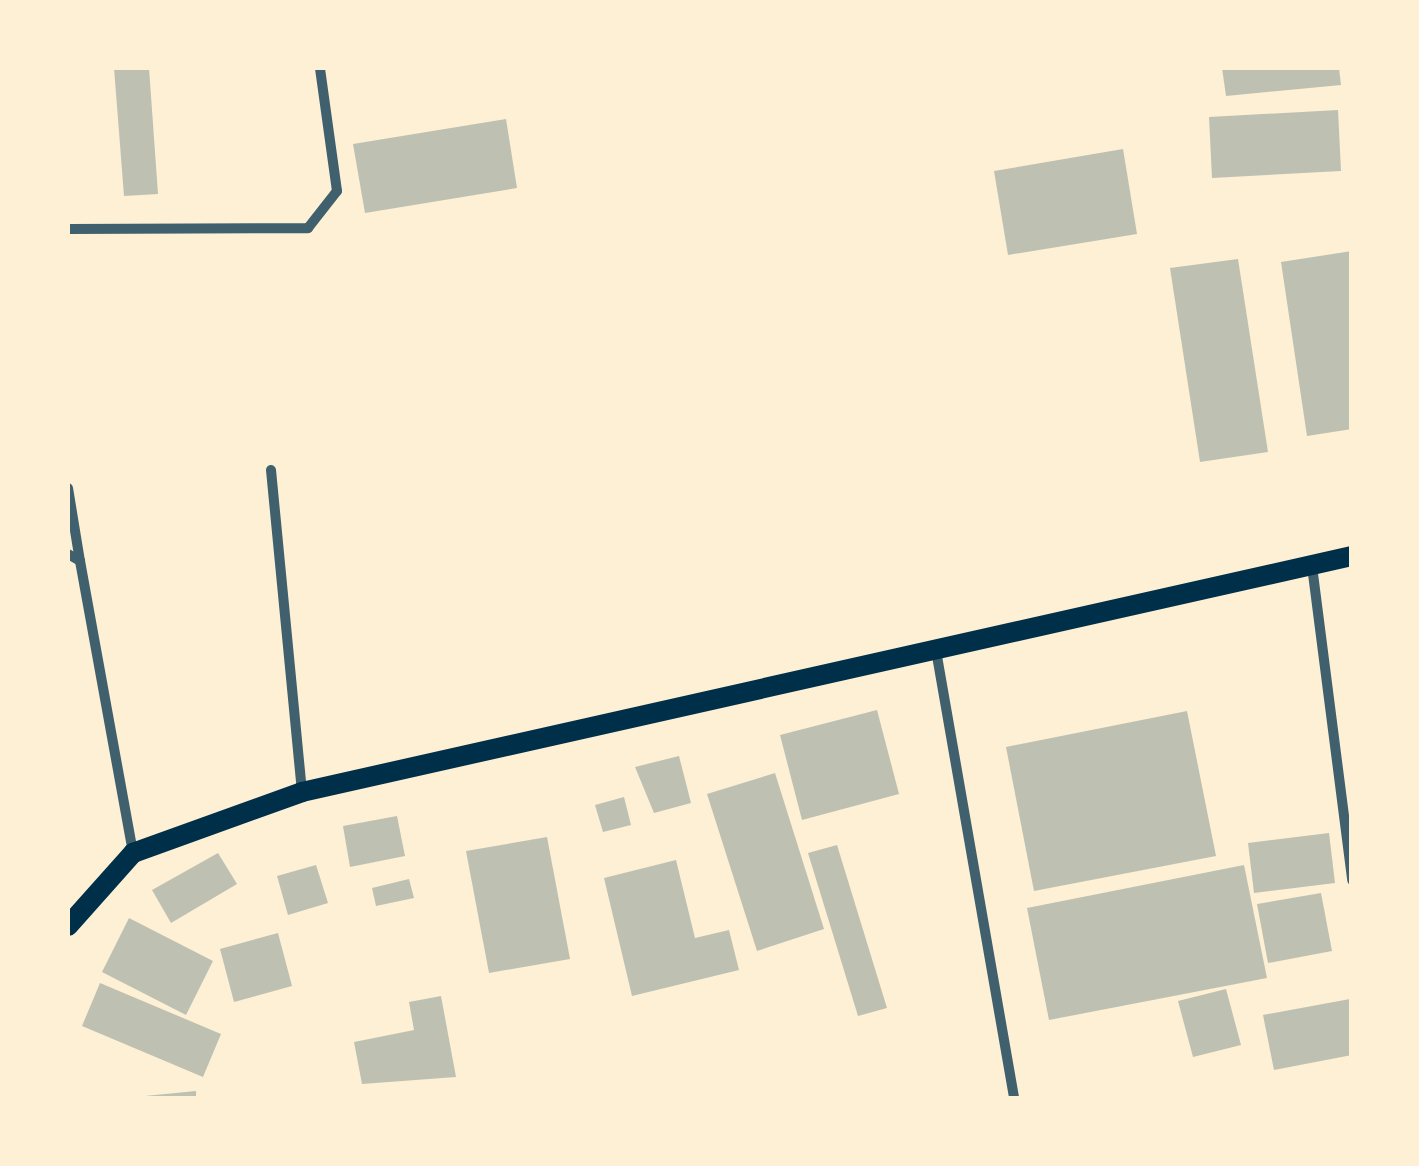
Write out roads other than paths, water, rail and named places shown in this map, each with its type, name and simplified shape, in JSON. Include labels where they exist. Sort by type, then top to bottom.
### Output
[{"type":"main road","points":[[68,926],[133,853],[302,792],[937,656],[1352,556]]},
{"type":"street","points":[[68,229],[308,228],[337,191],[320,68]]},
{"type":"street","points":[[270,470],[302,792]]},
{"type":"street","points":[[68,488],[133,853]]},
{"type":"street","points":[[68,554],[80,561]]},
{"type":"street","points":[[1312,566],[1352,880]]},
{"type":"street","points":[[937,656],[1014,1098]]}]
